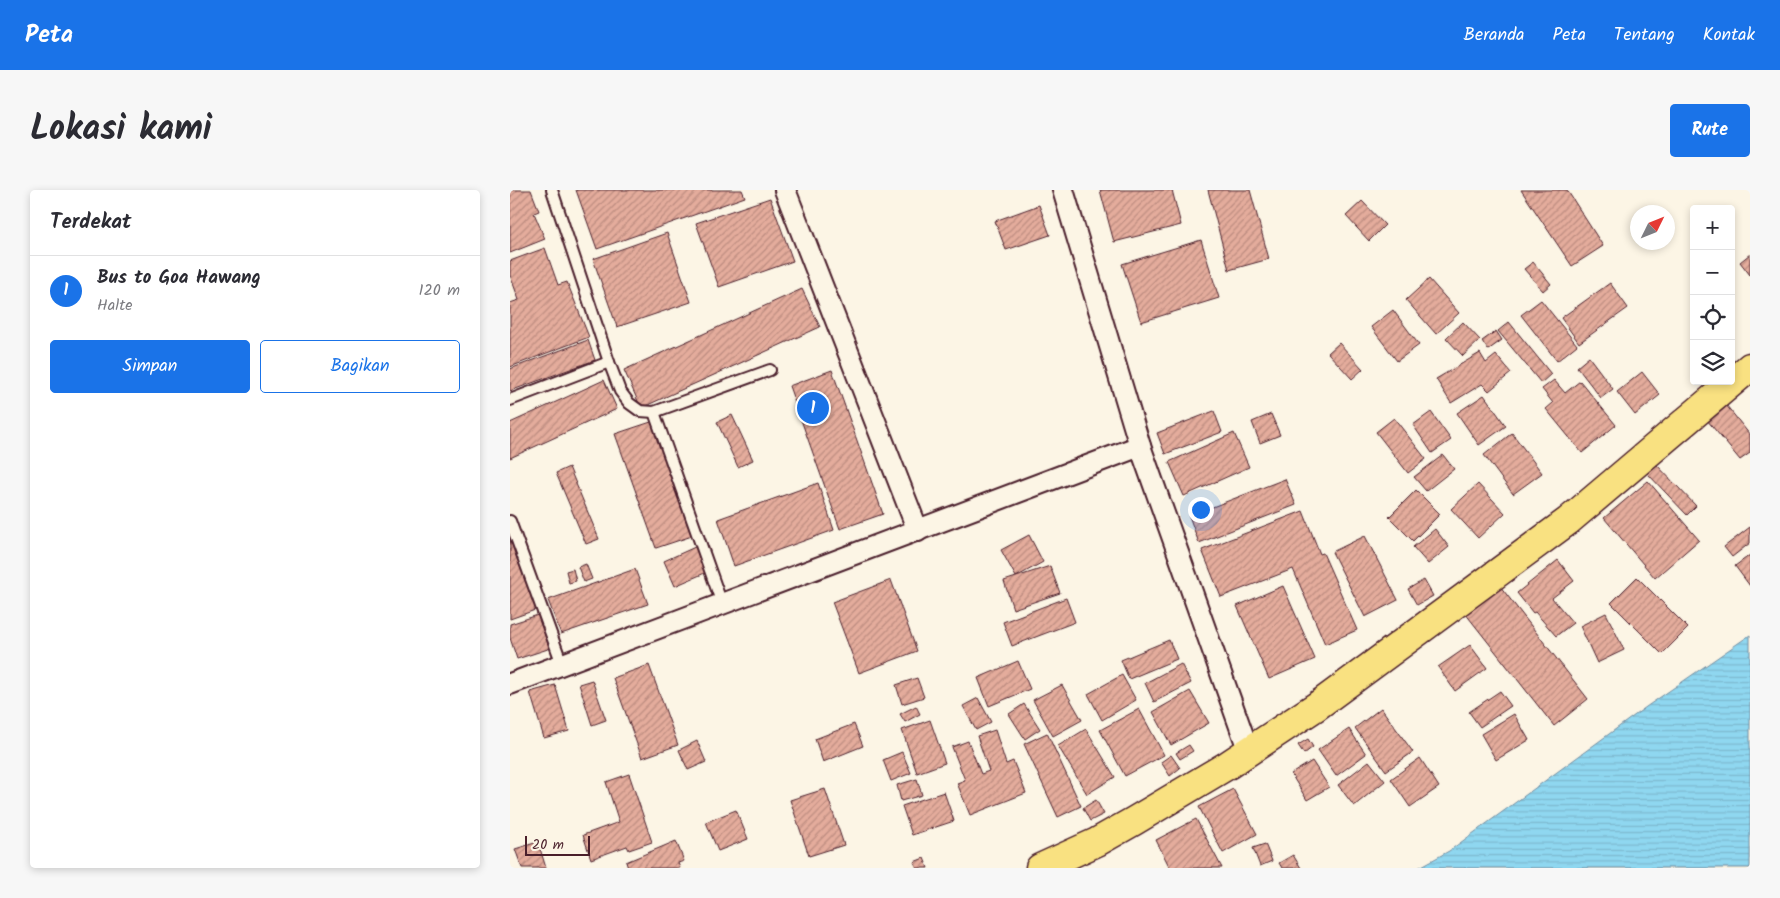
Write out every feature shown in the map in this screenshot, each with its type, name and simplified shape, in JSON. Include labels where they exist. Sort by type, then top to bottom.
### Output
[{"type":"highway","points":[[1040,868],[1097,842],[1249,752],[1317,706],[1568,521],[1750,367]]},
{"type":"street","points":[[785,190],[918,531]]},
{"type":"street","points":[[1063,190],[1140,446],[1249,752]]},
{"type":"street","points":[[510,684],[1140,446]]},
{"type":"lane","points":[[552,190],[609,362],[620,391],[629,403],[640,411],[654,412],[770,370]]},
{"type":"lane","points":[[510,400],[609,362]]},
{"type":"lane","points":[[654,412],[722,604]]},
{"type":"lane","points":[[510,521],[562,664]]},
{"type":"water","points":[[1750,635],[1750,868],[1418,868],[1449,851],[1646,707]]},
{"type":"building","points":[[510,190],[531,190],[539,211],[534,213],[545,239],[510,253]]},
{"type":"building","points":[[576,190],[742,190],[745,197],[597,249]]},
{"type":"building","points":[[1100,190],[1172,190],[1181,225],[1114,242]]},
{"type":"building","points":[[1208,190],[1250,190],[1269,259],[1229,270]]},
{"type":"building","points":[[1521,190],[1567,190],[1603,246],[1572,266]]},
{"type":"building","points":[[770,198],[793,261],[719,287],[696,223]]},
{"type":"building","points":[[1362,201],[1385,225],[1369,241],[1346,216]]},
{"type":"building","points":[[1039,205],[1050,235],[1006,250],[995,221]]},
{"type":"building","points":[[667,233],[691,302],[617,327],[593,259]]},
{"type":"building","points":[[1201,240],[1219,298],[1141,322],[1122,264]]},
{"type":"building","points":[[545,248],[558,285],[567,282],[589,337],[510,367],[510,303],[519,300],[510,275],[510,261]]},
{"type":"building","points":[[1750,254],[1750,275],[1740,262]]},
{"type":"building","points":[[1533,262],[1551,284],[1543,291],[1524,269]]},
{"type":"building","points":[[1429,279],[1459,313],[1436,334],[1406,300]]},
{"type":"building","points":[[1610,283],[1628,308],[1579,343],[1561,318]]},
{"type":"building","points":[[802,289],[820,327],[641,408],[624,370]]},
{"type":"building","points":[[1541,300],[1577,345],[1557,361],[1521,315]]},
{"type":"building","points":[[1393,310],[1419,345],[1397,361],[1371,327]]},
{"type":"building","points":[[1463,322],[1480,340],[1463,356],[1446,338]]},
{"type":"building","points":[[1509,322],[1551,374],[1541,383],[1498,331]]},
{"type":"building","points":[[1496,331],[1502,340],[1488,350],[1482,341]]},
{"type":"building","points":[[588,340],[595,360],[510,391],[510,369]]},
{"type":"building","points":[[1339,343],[1363,369],[1352,379],[1328,353]]},
{"type":"building","points":[[1480,353],[1486,363],[1496,355],[1511,373],[1489,391],[1482,384],[1451,403],[1436,379]]},
{"type":"building","points":[[1589,357],[1613,389],[1601,398],[1577,367]]},
{"type":"building","points":[[832,370],[883,514],[840,529],[789,386]]},
{"type":"building","points":[[1642,372],[1660,395],[1635,415],[1617,392]]},
{"type":"building","points":[[604,380],[617,409],[510,458],[510,423]]},
{"type":"building","points":[[1554,380],[1565,393],[1580,381],[1616,425],[1582,453],[1546,409],[1553,403],[1542,389]]},
{"type":"building","points":[[1484,395],[1506,426],[1479,445],[1457,413]]},
{"type":"building","points":[[1726,405],[1750,435],[1750,453],[1740,460],[1707,420]]},
{"type":"building","points":[[1214,411],[1222,432],[1165,454],[1157,433]]},
{"type":"building","points":[[1431,412],[1451,440],[1432,453],[1413,425]]},
{"type":"building","points":[[1271,414],[1280,435],[1260,443],[1252,422]]},
{"type":"building","points":[[732,415],[753,460],[738,467],[717,422]]},
{"type":"building","points":[[1394,418],[1426,459],[1408,473],[1376,432]]},
{"type":"building","points":[[654,421],[695,535],[656,548],[615,434]]},
{"type":"building","points":[[1234,433],[1249,467],[1184,496],[1169,462]]},
{"type":"building","points":[[1512,433],[1542,473],[1513,494],[1484,455]]},
{"type":"building","points":[[1443,455],[1454,469],[1426,491],[1414,477]]},
{"type":"building","points":[[1656,464],[1696,506],[1687,515],[1647,473]]},
{"type":"building","points":[[569,467],[599,539],[586,544],[556,473]]},
{"type":"building","points":[[1285,479],[1296,505],[1199,543],[1189,516]]},
{"type":"building","points":[[1648,481],[1699,540],[1655,578],[1604,518]]},
{"type":"building","points":[[818,483],[834,530],[734,566],[718,519]]},
{"type":"building","points":[[1478,484],[1505,513],[1478,538],[1451,509]]},
{"type":"building","points":[[1416,490],[1440,514],[1413,541],[1389,517]]},
{"type":"building","points":[[1303,511],[1320,554],[1323,553],[1357,630],[1325,644],[1293,569],[1221,597],[1202,550]]},
{"type":"building","points":[[1750,527],[1750,543],[1732,557],[1724,547]]},
{"type":"building","points":[[1435,529],[1449,547],[1428,564],[1413,547]]},
{"type":"building","points":[[510,532],[538,609],[510,619]]},
{"type":"building","points":[[1029,535],[1043,562],[1016,577],[1001,550]]},
{"type":"building","points":[[1365,536],[1398,600],[1365,617],[1332,552]]},
{"type":"building","points":[[695,547],[707,572],[675,586],[664,561]]},
{"type":"building","points":[[1750,555],[1750,586],[1735,566]]},
{"type":"building","points":[[1558,560],[1574,581],[1552,598],[1573,623],[1556,636],[1535,612],[1533,613],[1517,593]]},
{"type":"building","points":[[586,564],[592,579],[584,582],[578,567]]},
{"type":"building","points":[[1050,566],[1060,593],[1013,609],[1004,581]]},
{"type":"building","points":[[573,569],[576,581],[569,583],[566,571]]},
{"type":"building","points":[[635,569],[648,604],[561,634],[548,600]]},
{"type":"building","points":[[1637,577],[1688,628],[1662,654],[1611,603]]},
{"type":"building","points":[[891,580],[917,651],[859,673],[832,602]]},
{"type":"building","points":[[1424,580],[1433,596],[1417,605],[1408,589]]},
{"type":"building","points":[[1283,586],[1315,659],[1269,679],[1237,606]]},
{"type":"building","points":[[1500,586],[1588,699],[1554,726],[1465,613]]},
{"type":"building","points":[[1066,598],[1075,622],[1012,646],[1003,622]]},
{"type":"building","points":[[1606,613],[1624,650],[1597,663],[1580,626]]},
{"type":"building","points":[[541,614],[551,648],[517,659],[510,638],[510,624]]},
{"type":"building","points":[[1169,640],[1177,659],[1129,679],[1121,660]]},
{"type":"building","points":[[1470,645],[1487,668],[1455,691],[1438,667]]},
{"type":"building","points":[[1018,661],[1030,689],[989,706],[978,678]]},
{"type":"building","points":[[1181,664],[1191,683],[1154,702],[1145,683]]},
{"type":"building","points":[[649,665],[678,745],[642,758],[613,678]]},
{"type":"building","points":[[1122,675],[1136,700],[1102,720],[1088,694]]},
{"type":"building","points":[[917,678],[924,697],[902,704],[896,685]]},
{"type":"building","points":[[592,680],[606,720],[592,725],[579,684]]},
{"type":"building","points":[[555,685],[569,731],[544,738],[530,692]]},
{"type":"building","points":[[1062,685],[1082,720],[1053,736],[1033,700]]},
{"type":"building","points":[[1190,691],[1209,723],[1171,745],[1153,712]]},
{"type":"building","points":[[1500,691],[1511,706],[1480,727],[1469,712]]},
{"type":"building","points":[[978,698],[991,722],[976,730],[963,706]]},
{"type":"building","points":[[1024,704],[1040,729],[1025,739],[1009,714]]},
{"type":"building","points":[[916,706],[920,714],[905,722],[900,714]]},
{"type":"building","points":[[1381,708],[1413,752],[1386,771],[1355,728]]},
{"type":"building","points":[[1139,709],[1164,755],[1125,776],[1100,730]]},
{"type":"building","points":[[1514,714],[1529,740],[1496,760],[1481,734]]},
{"type":"building","points":[[930,720],[945,763],[917,773],[902,730]]},
{"type":"building","points":[[854,724],[863,746],[823,762],[815,739]]},
{"type":"building","points":[[1086,729],[1115,777],[1087,794],[1058,746]]},
{"type":"building","points":[[1349,729],[1366,754],[1336,776],[1318,750]]},
{"type":"building","points":[[995,730],[1006,764],[1013,761],[1026,793],[970,815],[957,783],[965,780],[952,747],[968,741],[981,774],[989,771],[977,736]]},
{"type":"building","points":[[1047,733],[1081,806],[1058,817],[1024,744]]},
{"type":"building","points":[[1308,739],[1313,747],[1304,754],[1298,745]]},
{"type":"building","points":[[697,741],[706,762],[688,770],[679,750]]},
{"type":"building","points":[[1189,745],[1193,751],[1180,759],[1176,753]]},
{"type":"building","points":[[902,752],[911,773],[891,781],[883,760]]},
{"type":"building","points":[[1171,755],[1180,768],[1170,776],[1161,762]]},
{"type":"building","points":[[1420,758],[1439,787],[1410,807],[1391,779]]},
{"type":"building","points":[[1312,761],[1329,787],[1307,800],[1291,774]]},
{"type":"building","points":[[1369,761],[1385,781],[1354,806],[1338,785]]},
{"type":"building","points":[[629,774],[652,842],[629,850],[627,846],[591,859],[583,835],[619,822],[606,782]]},
{"type":"building","points":[[917,779],[922,795],[901,801],[897,785]]},
{"type":"building","points":[[825,789],[844,845],[809,856],[790,800]]},
{"type":"building","points":[[1233,789],[1257,834],[1223,853],[1199,807]]},
{"type":"building","points":[[944,792],[954,821],[912,835],[902,806]]},
{"type":"building","points":[[1096,800],[1104,814],[1090,821],[1083,808]]},
{"type":"building","points":[[736,810],[748,839],[718,851],[706,822]]},
{"type":"building","points":[[1196,819],[1222,868],[1170,868],[1156,840]]},
{"type":"building","points":[[676,841],[684,861],[678,863],[680,868],[628,868],[626,862]]},
{"type":"building","points":[[538,842],[546,868],[522,868],[515,849]]},
{"type":"building","points":[[1265,844],[1272,861],[1260,866],[1253,848]]},
{"type":"building","points":[[1293,855],[1301,868],[1282,868],[1279,863]]},
{"type":"building","points":[[924,858],[928,868],[917,868],[914,862]]},
{"type":"place","name":"Bus to Goa Hawang","points":[[813,408]]}]
